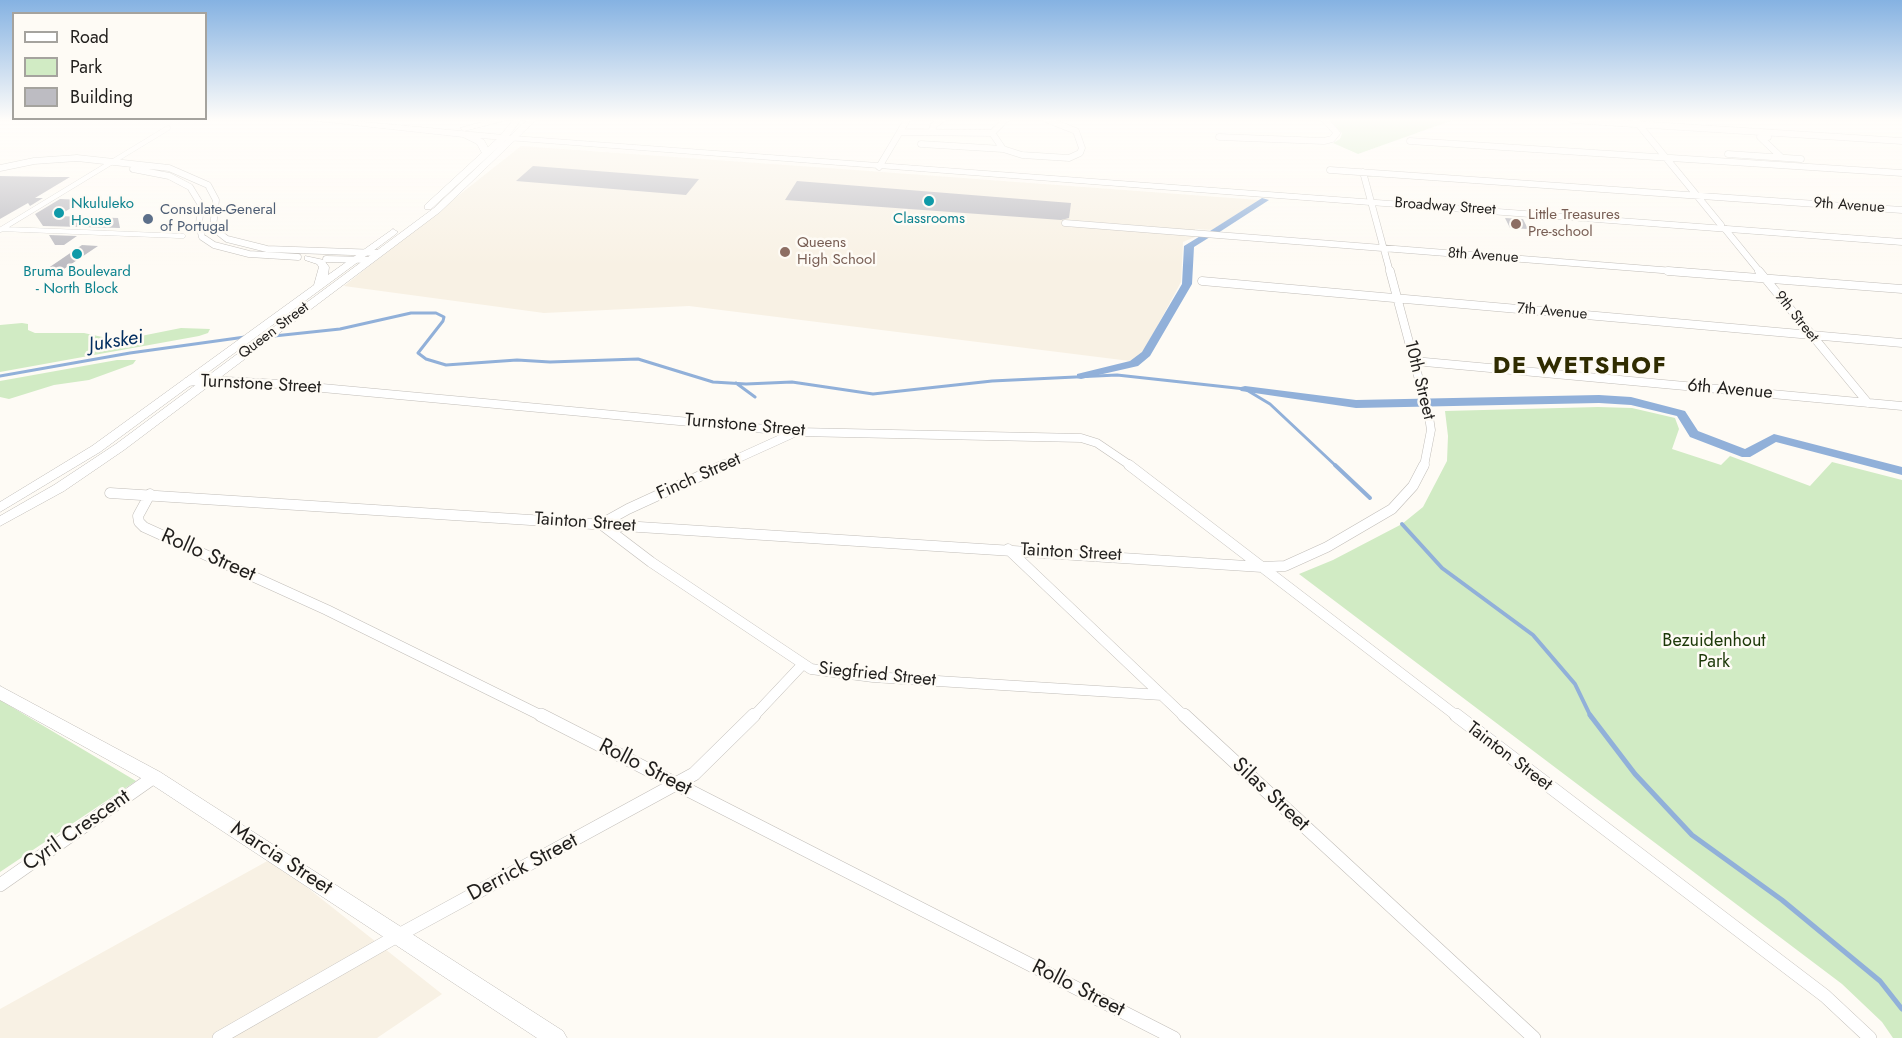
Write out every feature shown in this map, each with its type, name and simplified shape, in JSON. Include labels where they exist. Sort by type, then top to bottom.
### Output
[{"type":"main road","name":"Queen Street","points":[[0,522],[107,456],[209,381],[422,212],[469,168]]},
{"type":"main road","name":"Queen Street","points":[[0,508],[96,449],[352,260],[379,253],[451,199],[480,168]]},
{"type":"main road","name":"Broadway Street","points":[[955,168],[1902,240]]},
{"type":"main road","points":[[308,258],[321,262],[324,267],[324,273],[318,285]]},
{"type":"main road","name":"Marcia Street","points":[[0,692],[154,777],[556,1038]]},
{"type":"street","points":[[0,229],[102,168]]},
{"type":"street","points":[[126,168],[162,174],[190,187],[201,205],[199,224],[202,237],[214,246],[249,254],[352,260]]},
{"type":"street","points":[[169,168],[184,172],[208,185],[216,201],[212,218],[213,228],[233,242],[267,249],[366,256]]},
{"type":"street","name":"9th Street","points":[[1675,168],[1868,403]]},
{"type":"street","points":[[1845,168],[1902,172]]},
{"type":"street","name":"9th Avenue","points":[[1330,170],[1902,210]]},
{"type":"street","name":"10th Street","points":[[1262,567],[1285,566],[1377,520],[1399,502],[1421,474],[1428,453],[1431,430],[1426,403],[1363,172]]},
{"type":"street","name":"8th Avenue","points":[[1065,223],[1902,289]]},
{"type":"street","points":[[0,229],[183,236]]},
{"type":"street","name":"7th Avenue","points":[[1202,281],[1902,343]]},
{"type":"street","name":"6th Avenue","points":[[1414,361],[1902,406]]},
{"type":"street","name":"Turnstone Street","points":[[188,382],[279,384],[798,432],[1068,437],[1088,440],[1114,453],[1262,567]]},
{"type":"street","name":"Finch Street","points":[[601,524],[628,509],[798,432]]},
{"type":"street","name":"Tainton Street","points":[[111,493],[1262,567],[1825,996],[1870,1038]]},
{"type":"street","name":"Rollo Street","points":[[150,494],[138,516],[139,522],[144,527],[327,609],[1174,1038]]},
{"type":"street","name":"Siegfried Street","points":[[601,524],[651,562],[801,665],[818,671],[1162,695]]},
{"type":"street","name":"Silas Street","points":[[1008,549],[1162,695],[1534,1038]]},
{"type":"street","name":"Derrick Street","points":[[219,1038],[397,936],[676,784],[707,762],[801,665]]},
{"type":"street","name":"Cyril Crescent","points":[[0,885],[154,777]]},
{"type":"shaded area","name":"Queens High School","points":[[493,168],[834,168],[1259,200],[1212,230],[1195,229],[1195,237],[1183,242],[1181,282],[1138,362],[689,306],[544,313],[344,286]]},
{"type":"shaded area","points":[[271,859],[442,994],[377,1038],[0,1038],[0,1009]]},
{"type":"green space","points":[[28,324],[28,330],[35,333],[84,333],[107,338],[141,336],[181,328],[210,329],[208,333],[199,336],[0,372],[0,325]]},
{"type":"green space","points":[[117,360],[136,360],[133,364],[89,380],[54,385],[9,399],[0,397],[0,381]]},
{"type":"green space","name":"Bezuidenhout Park","points":[[1632,408],[1675,418],[1679,429],[1672,449],[1721,465],[1730,456],[1810,486],[1832,462],[1902,480],[1902,1038],[1893,1038],[1882,1022],[1842,984],[1299,574],[1333,560],[1402,524],[1423,507],[1447,461],[1448,436],[1445,411]]},
{"type":"green space","points":[[0,700],[136,781],[0,872]]},
{"type":"building","points":[[530,168],[564,168],[699,179],[686,195],[516,181]]},
{"type":"building","points":[[0,176],[70,177],[35,198],[43,198],[30,206],[28,203],[0,219]]},
{"type":"building","name":"Classrooms","points":[[797,181],[1071,203],[1069,218],[1061,220],[785,200]]},
{"type":"building","name":"Nkululeko House","points":[[60,199],[84,200],[58,216],[118,218],[120,228],[43,226],[35,214]]},
{"type":"building","name":"Little Treasures Pre-school","points":[[1505,218],[1523,219],[1528,229],[1510,228]]},
{"type":"building","points":[[49,235],[77,236],[64,245],[55,245]]},
{"type":"building","points":[[82,245],[98,246],[58,273],[41,273]]},
{"type":"waterway","points":[[1215,231],[1265,200]]},
{"type":"waterway","points":[[1081,376],[1134,364],[1146,354],[1187,284],[1189,246],[1205,237]]},
{"type":"waterway","points":[[274,336],[340,329],[411,313],[436,313],[444,317],[443,321],[418,353],[426,359],[446,365],[517,360],[550,362],[638,359],[713,382],[737,383]]},
{"type":"waterway","name":"Jukskei","points":[[0,376],[130,353],[245,337]]},
{"type":"waterway","points":[[737,383],[792,382],[873,394],[992,381],[1117,375],[1245,389],[1270,404],[1336,466]]},
{"type":"waterway","points":[[737,383],[755,397]]},
{"type":"waterway","points":[[1245,389],[1356,404],[1599,399],[1631,401],[1681,414],[1694,434],[1746,454],[1774,438],[1902,471]]},
{"type":"waterway","points":[[1335,465],[1370,498]]},
{"type":"waterway","points":[[1402,524],[1442,568],[1533,635],[1575,684],[1590,715]]},
{"type":"waterway","points":[[1590,715],[1635,774],[1692,835],[1782,900],[1880,981],[1902,1009]]},
{"type":"place","name":"Classrooms","points":[[929,201]]},
{"type":"place","name":"Nkululeko House","points":[[59,213]]},
{"type":"place","name":"Consulate-General of Portugal","points":[[148,219]]},
{"type":"place","name":"Little Treasures Pre-school","points":[[1516,224]]},
{"type":"place","name":"Queens High School","points":[[785,252]]},
{"type":"place","name":"Bruma Boulevard - North Block","points":[[77,254]]},
{"type":"district","name":"DE WETSHOF","points":[[1580,367]]}]
